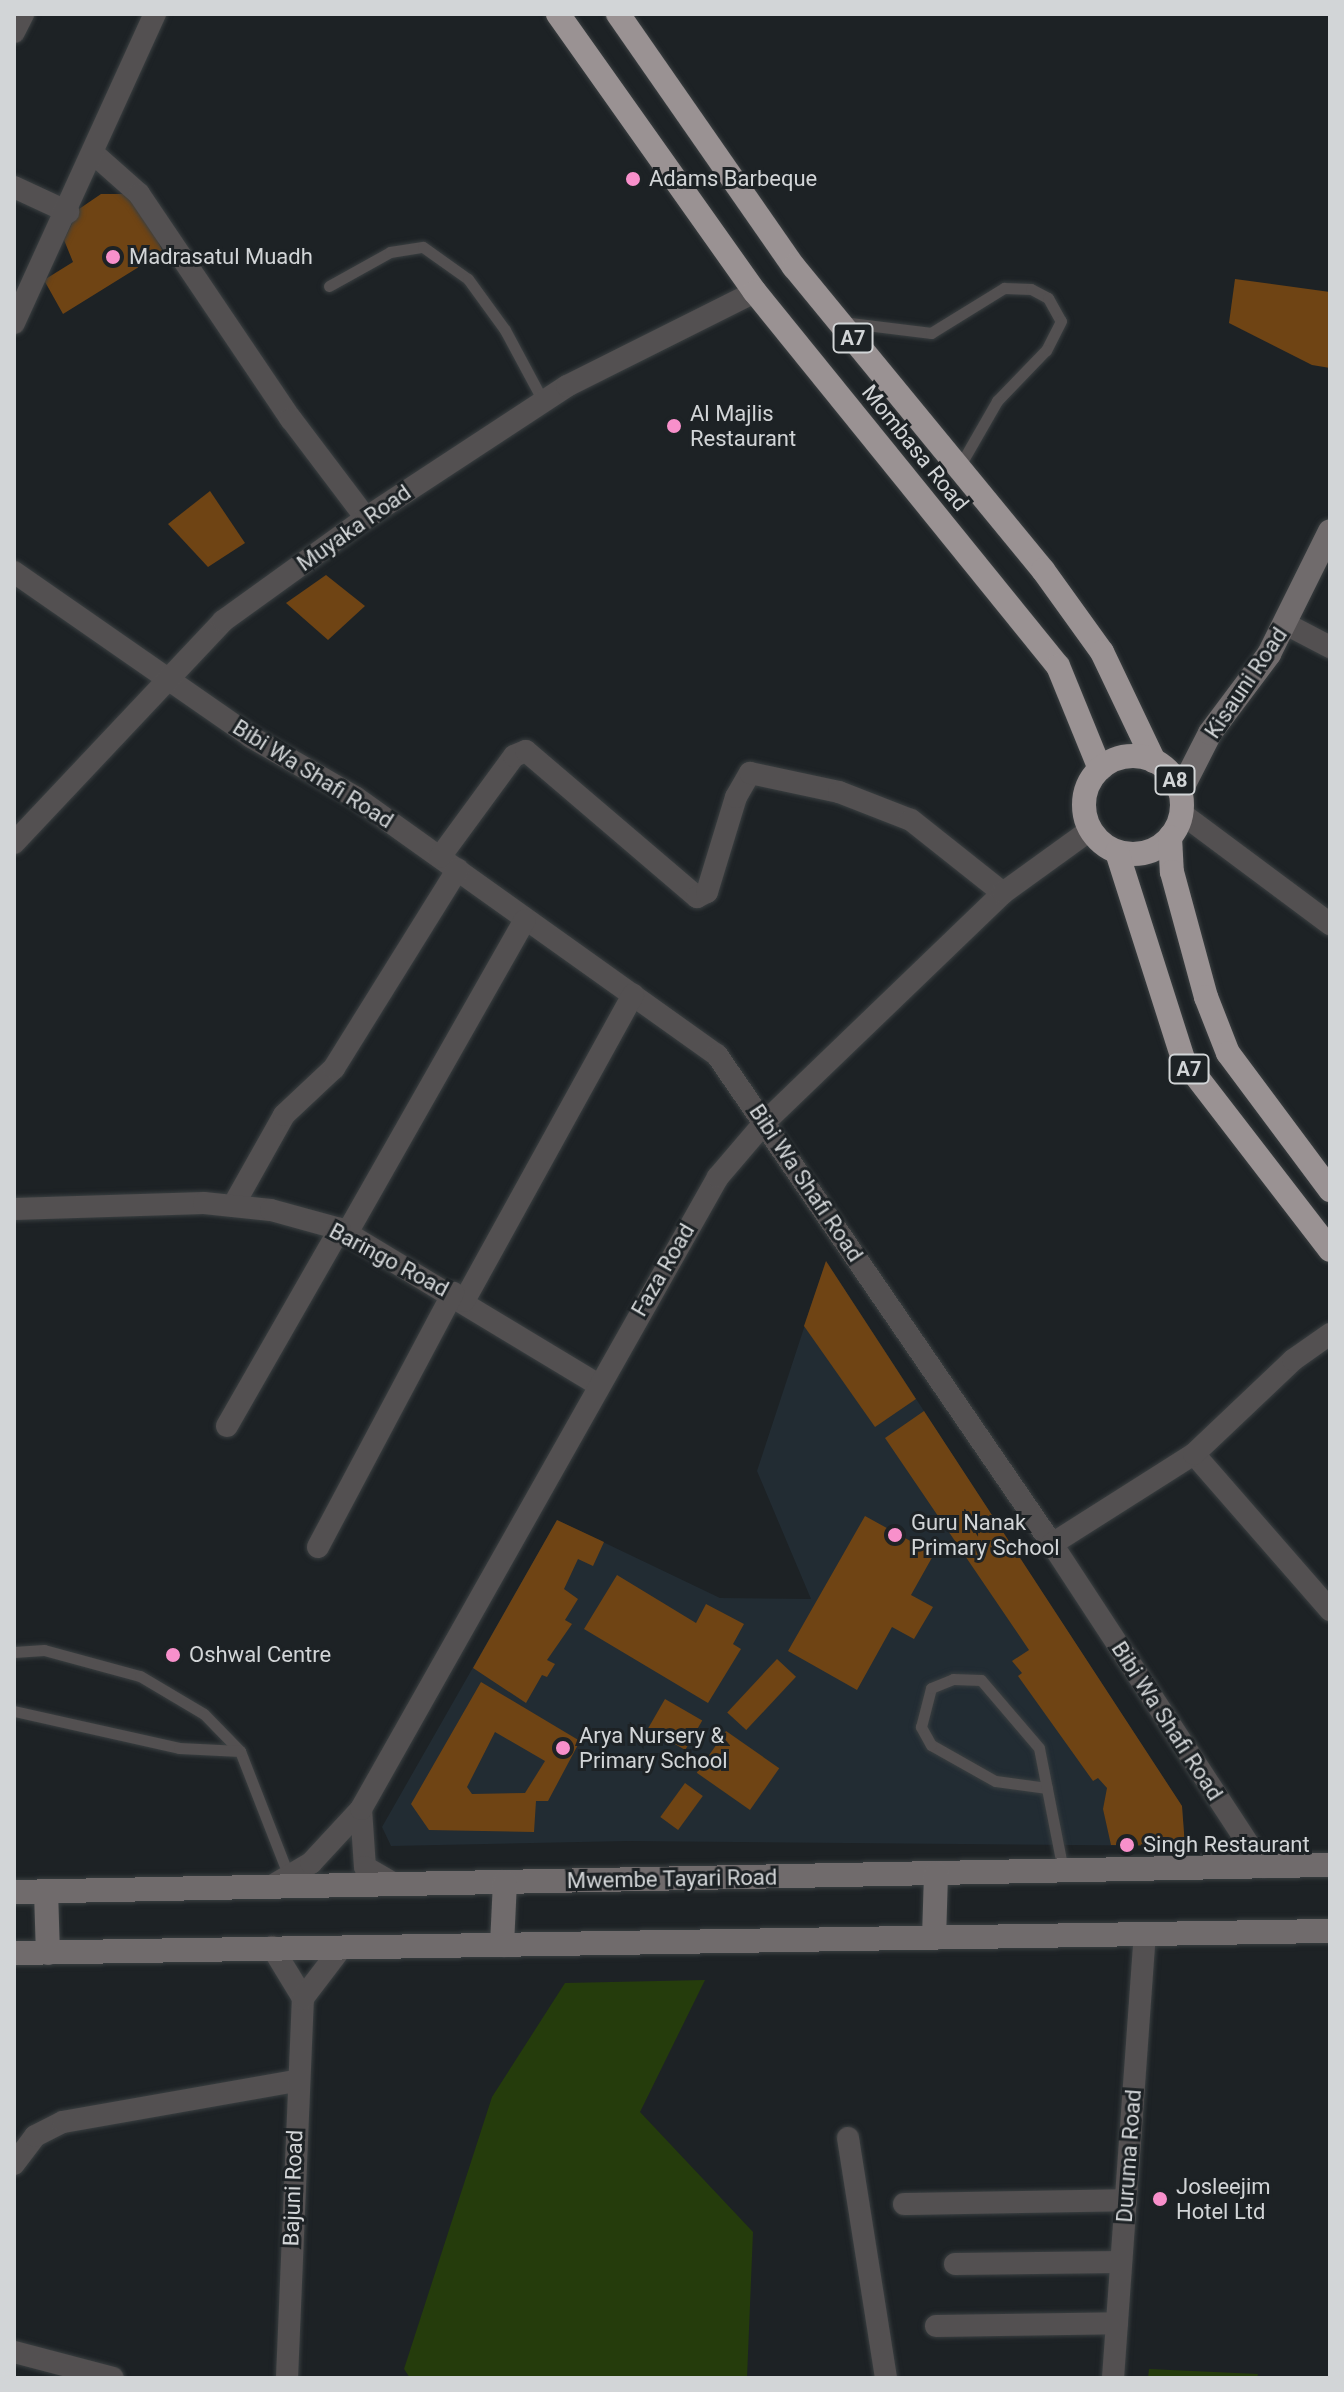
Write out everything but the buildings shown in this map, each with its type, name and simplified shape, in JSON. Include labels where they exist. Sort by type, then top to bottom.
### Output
[{"type":"highway","name":"Mombasa Road","points":[[558,14],[755,292],[1058,666],[1100,769]]},
{"type":"highway","name":"Mombasa Road","points":[[622,17],[794,267],[959,467],[1102,652],[1154,761]]},
{"type":"highway","name":"A8","points":[[1100,769],[1126,757],[1154,761],[1170,774],[1181,802],[1170,837]]},
{"type":"highway","points":[[1100,769],[1084,798],[1090,830],[1117,852],[1146,853],[1170,837]]},
{"type":"highway","name":"A7","points":[[1170,837],[1172,872],[1206,997],[1228,1053],[1330,1190]]},
{"type":"highway","name":"A7","points":[[1117,852],[1183,1059],[1330,1250]]},
{"type":"street","points":[[14,32],[23,14]]},
{"type":"street","points":[[14,323],[68,212],[155,14]]},
{"type":"street","points":[[94,154],[139,194],[291,419],[366,518]]},
{"type":"street","points":[[14,187],[68,212]]},
{"type":"street","name":"Muyaka Road","points":[[14,843],[223,621],[366,518],[543,401],[755,292]]},
{"type":"street","name":"Kisauni Road","points":[[1181,802],[1210,733],[1286,624],[1330,531]]},
{"type":"street","name":"Bibi Wa Shafi Road","points":[[15,574],[449,863],[717,1055],[1052,1544],[1263,1867]]},
{"type":"street","points":[[1286,624],[1330,647]]},
{"type":"street","points":[[233,1206],[284,1115],[334,1068],[449,863],[514,756],[526,751],[697,897],[707,892],[736,797],[750,773],[839,792],[911,820],[1003,893]]},
{"type":"street","points":[[1181,802],[1330,924]]},
{"type":"street","name":"Faza Road","points":[[280,1882],[311,1863],[361,1809],[597,1384],[718,1177],[765,1122],[1003,893],[1090,830]]},
{"type":"street","points":[[227,1426],[525,920]]},
{"type":"street","points":[[318,1547],[633,995]]},
{"type":"street","name":"Baringo Road","points":[[14,1209],[233,1206],[271,1210],[343,1231],[458,1297],[597,1384]]},
{"type":"street","points":[[1052,1544],[1194,1454],[1293,1360],[1330,1334]]},
{"type":"street","points":[[1194,1454],[1330,1610]]},
{"type":"street","points":[[361,1809],[365,1867],[396,1885]]},
{"type":"street","name":"Mwembe Tayari Road","points":[[14,1892],[280,1882],[396,1885],[1330,1865]]},
{"type":"street","points":[[934,1938],[936,1873]]},
{"type":"street","points":[[502,1945],[505,1882]]},
{"type":"street","points":[[46,1891],[48,1953]]},
{"type":"street","points":[[14,1953],[1330,1931]]},
{"type":"street","name":"Duruma Road","points":[[1113,2378],[1145,1934]]},
{"type":"street","points":[[272,1947],[303,1998],[342,1947]]},
{"type":"street","name":"Bajuni Road","points":[[287,2378],[296,2081],[303,1998]]},
{"type":"street","points":[[14,2164],[35,2136],[63,2122],[296,2081]]},
{"type":"street","points":[[848,2138],[886,2378]]},
{"type":"street","points":[[904,2204],[1126,2200]]},
{"type":"street","points":[[955,2264],[1121,2262]]},
{"type":"street","points":[[936,2326],[1117,2323]]},
{"type":"street","points":[[14,2352],[113,2378]]},
{"type":"lane","points":[[329,286],[390,252],[423,247],[468,279],[505,330],[543,401]]},
{"type":"lane","points":[[839,321],[931,333],[1004,288],[1031,289],[1048,298],[1061,321],[1046,350],[997,401],[959,467]]},
{"type":"lane","points":[[14,1652],[44,1650],[140,1676],[186,1700],[240,1751],[280,1882]]},
{"type":"lane","points":[[1047,1788],[995,1781],[931,1745],[921,1727],[931,1688],[953,1679],[981,1680],[1039,1748],[1047,1788],[1063,1871]]},
{"type":"lane","points":[[14,1711],[179,1748],[240,1751]]},
{"type":"shaded area","name":"Guru Nanak Primary School","points":[[826,1261],[1182,1806],[1185,1846],[628,1841],[391,1846],[382,1827],[557,1520],[720,1598],[811,1599],[757,1471]]},
{"type":"green space","points":[[705,1980],[640,2112],[753,2232],[747,2378],[410,2378],[404,2369],[492,2097],[565,1983]]},
{"type":"green space","points":[[1149,2369],[1258,2374],[1257,2378],[1148,2378]]},
{"type":"place","name":"Adams Barbeque","points":[[633,179]]},
{"type":"place","name":"Madrasatul Muadh","points":[[113,257]]},
{"type":"place","name":"Al Majlis Restaurant","points":[[674,426]]},
{"type":"place","name":"Guru Nanak Primary School","points":[[895,1535]]},
{"type":"place","name":"Oshwal Centre","points":[[173,1655]]},
{"type":"place","name":"Arya Nursery & Primary School","points":[[563,1748]]},
{"type":"place","name":"Singh Restaurant","points":[[1127,1845]]},
{"type":"place","name":"Josleejim Hotel Ltd","points":[[1160,2199]]}]
